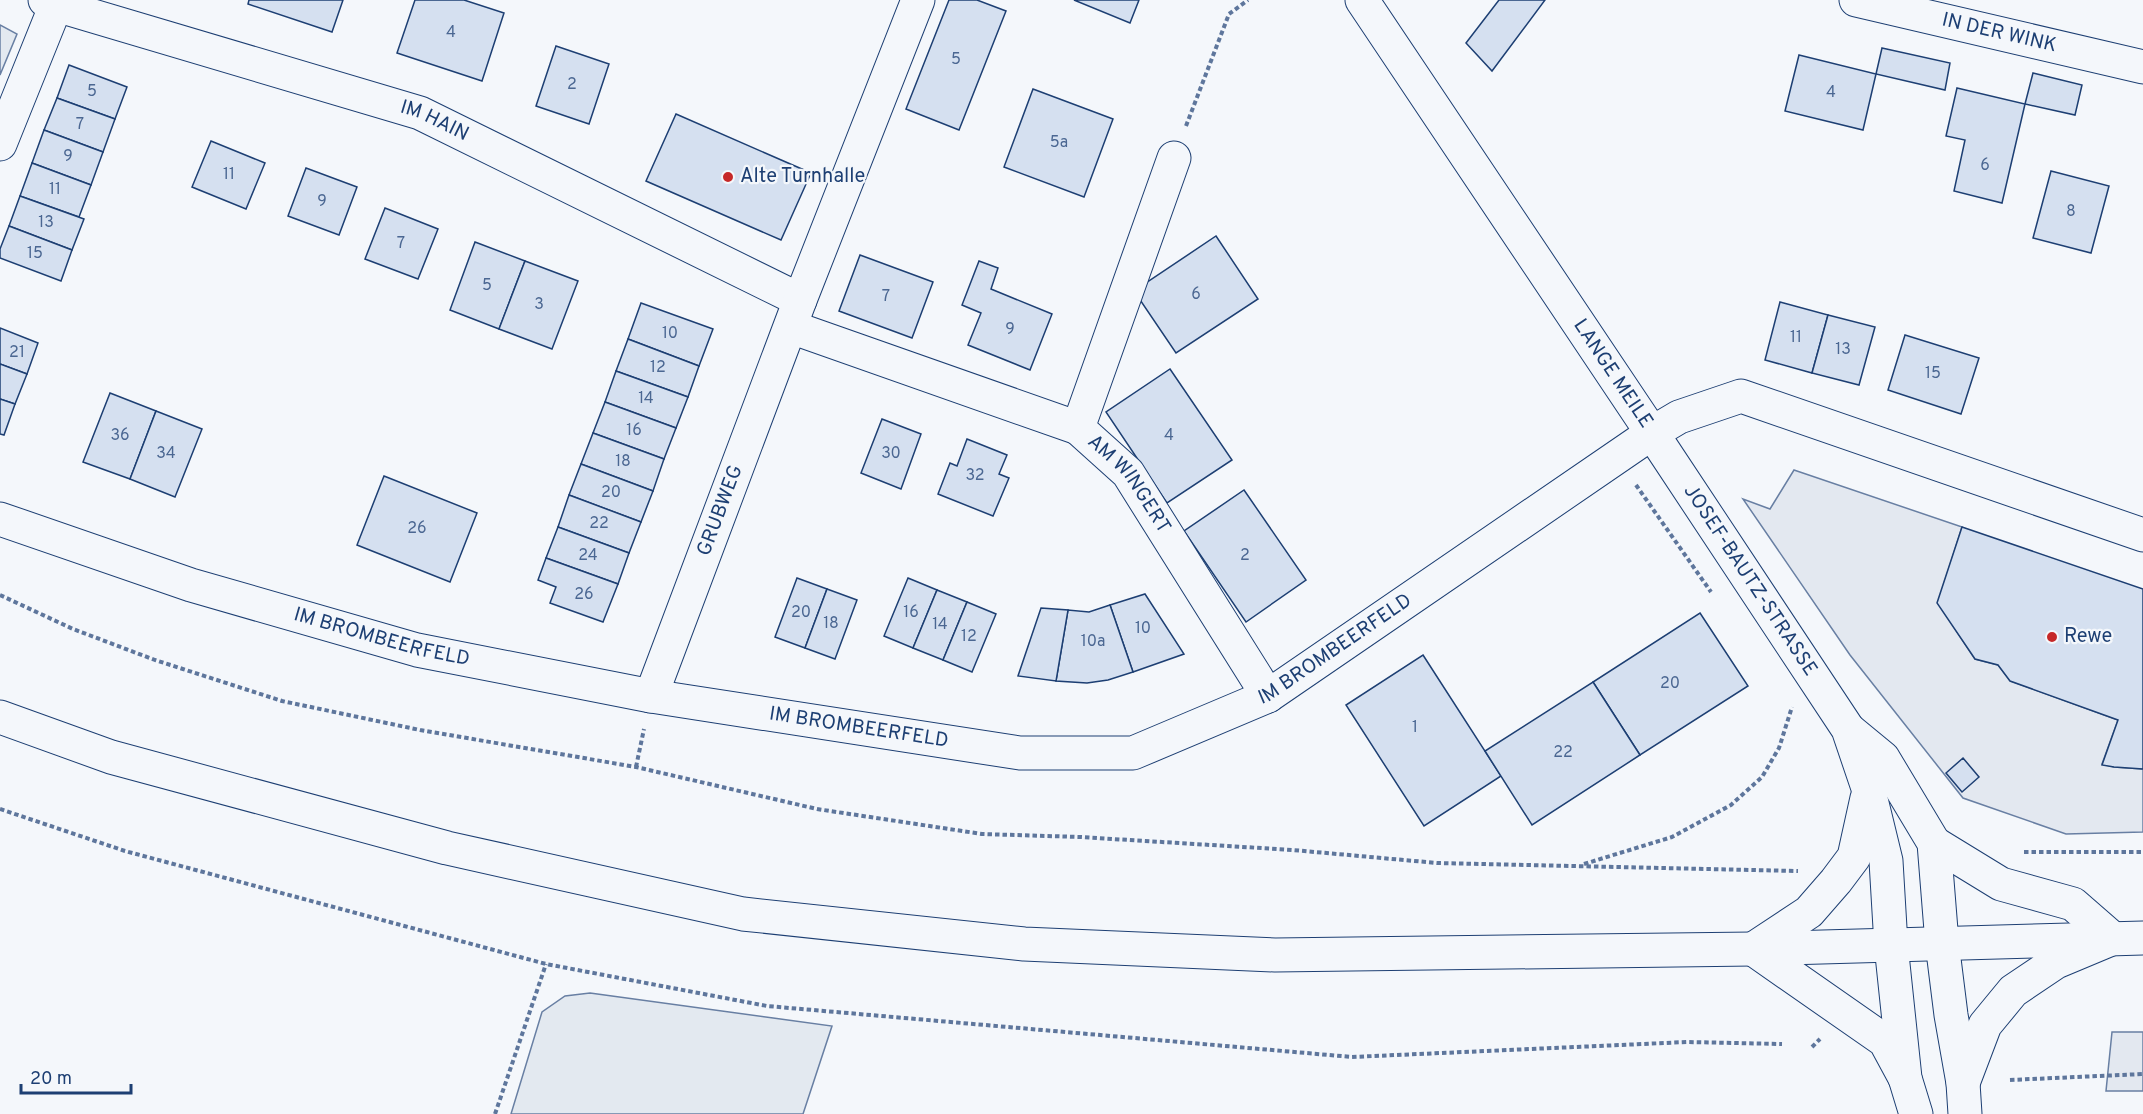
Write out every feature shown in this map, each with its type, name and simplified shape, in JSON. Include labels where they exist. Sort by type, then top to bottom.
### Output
[{"type":"street","name":"GRUBWEG","points":[[651,696],[918,0]]},
{"type":"street","name":"LANGE MEILE","points":[[1362,0],[1652,433],[1679,417],[1741,396],[2143,535]]},
{"type":"street","name":"IN DER WINK","points":[[1856,0],[2143,67]]},
{"type":"street","name":"IM HAIN","points":[[50,3],[420,113],[796,313]]},
{"type":"street","points":[[0,144],[50,3]]},
{"type":"street","name":"AM WINGERT","points":[[1174,158],[1078,428],[1128,473],[1268,696]]},
{"type":"street","points":[[796,313],[1078,428]]},
{"type":"street","name":"IM BROMBEERFELD","points":[[0,519],[191,585],[417,650],[651,696],[1020,753],[1133,753],[1268,696],[1615,456],[1652,433]]},
{"type":"street","name":"JOSEF-BAUTZ-STRASSE","points":[[1652,433],[1848,729],[1869,791],[1886,861],[1891,945],[1905,1078],[1916,1114]]},
{"type":"street","points":[[0,717],[111,757],[447,848],[743,914],[1024,944],[1275,955],[1753,949],[2128,938]]},
{"type":"street","name":"JOSEF-BAUTZ-STRASSE","points":[[1848,729],[1883,758],[1934,843],[1942,943],[1964,1098]]},
{"type":"street","points":[[1753,949],[1809,912],[1854,857],[1869,791]]},
{"type":"street","name":"JOSEF-BAUTZ-STRASSE","points":[[1934,843],[2001,884],[2073,904],[2128,938]]},
{"type":"street","name":"JOSEF-BAUTZ-STRASSE","points":[[1964,1098],[1984,1025],[2013,991],[2056,962],[2128,938]]},
{"type":"street","name":"JOSEF-BAUTZ-STRASSE","points":[[1753,949],[1885,1041],[1905,1078]]},
{"type":"path","points":[[1174,158],[1228,14],[1248,0]]},
{"type":"path","points":[[1615,456],[1717,600]]},
{"type":"path","points":[[0,595],[73,630],[155,660],[282,701],[420,730],[636,767],[817,809],[982,834],[1080,837],[1281,849],[1437,862],[1814,871],[1834,884]]},
{"type":"path","points":[[1579,866],[1672,837],[1731,805],[1762,777],[1779,748],[1792,706],[1798,714]]},
{"type":"path","points":[[0,809],[125,851],[546,964],[767,1006],[1352,1057],[1687,1042],[1782,1044]]},
{"type":"path","points":[[2019,852],[2143,852]]},
{"type":"path","points":[[495,1114],[546,964]]},
{"type":"path","points":[[2010,1080],[2143,1074]]},
{"type":"shaded area","points":[[0,25],[17,34],[0,75]]},
{"type":"shaded area","points":[[1794,470],[1962,527],[1938,603],[1975,659],[1998,665],[2011,681],[2118,720],[2102,764],[2143,769],[2143,832],[2066,834],[1963,798],[1850,655],[1743,499],[1770,509]]},
{"type":"shaded area","points":[[590,993],[832,1026],[803,1114],[511,1114],[542,1012],[565,996]]},
{"type":"shaded area","points":[[2112,1032],[2143,1032],[2143,1091],[2106,1091]]},
{"type":"building","points":[[249,0],[343,0],[332,32],[248,4]]},
{"type":"building","points":[[415,0],[464,0],[504,13],[482,81],[397,53]]},
{"type":"building","points":[[949,0],[977,0],[1006,11],[959,130],[906,109]]},
{"type":"building","points":[[1074,0],[1139,0],[1130,23]]},
{"type":"building","points":[[1499,0],[1545,0],[1492,71],[1466,43]]},
{"type":"building","points":[[556,46],[609,64],[589,124],[536,106]]},
{"type":"building","points":[[1882,48],[1950,63],[1945,90],[1876,74]]},
{"type":"building","points":[[1799,55],[1876,74],[1863,130],[1785,111]]},
{"type":"building","points":[[69,65],[127,87],[115,119],[57,98]]},
{"type":"building","points":[[2033,73],[2082,85],[2075,115],[2025,104]]},
{"type":"building","points":[[1957,88],[2025,104],[2002,203],[1954,191],[1965,140],[1946,136]]},
{"type":"building","points":[[1033,89],[1113,119],[1084,197],[1004,167]]},
{"type":"building","points":[[57,98],[115,119],[103,152],[44,130]]},
{"type":"building","name":"Alte Turnhalle","points":[[676,114],[811,173],[781,240],[646,181]]},
{"type":"building","points":[[44,130],[103,152],[91,185],[32,163]]},
{"type":"building","points":[[211,141],[265,163],[246,209],[192,187]]},
{"type":"building","points":[[32,163],[91,185],[79,217],[20,196]]},
{"type":"building","points":[[306,168],[357,187],[339,235],[288,216]]},
{"type":"building","points":[[2051,171],[2109,186],[2091,253],[2033,238]]},
{"type":"building","points":[[20,196],[84,219],[72,250],[9,226]]},
{"type":"building","points":[[385,208],[438,229],[418,279],[365,259]]},
{"type":"building","points":[[9,226],[72,250],[61,281],[0,258],[0,249]]},
{"type":"building","points":[[1216,236],[1258,299],[1176,353],[1134,291]]},
{"type":"building","points":[[475,242],[525,261],[499,329],[450,310]]},
{"type":"building","points":[[860,255],[933,282],[912,338],[839,311]]},
{"type":"building","points":[[525,261],[578,281],[552,349],[499,329]]},
{"type":"building","points":[[979,261],[998,268],[991,289],[1052,314],[1030,370],[968,345],[981,313],[962,305]]},
{"type":"building","points":[[1780,302],[1828,315],[1812,373],[1765,360]]},
{"type":"building","points":[[641,303],[713,329],[699,366],[628,339]]},
{"type":"building","points":[[1828,315],[1875,327],[1859,385],[1812,373]]},
{"type":"building","points":[[0,328],[38,343],[27,374],[0,364]]},
{"type":"building","points":[[1905,335],[1979,358],[1961,414],[1888,390]]},
{"type":"building","points":[[628,339],[699,366],[688,397],[616,371]]},
{"type":"building","points":[[0,364],[27,374],[15,404],[0,399]]},
{"type":"building","points":[[1170,369],[1232,460],[1167,503],[1106,412]]},
{"type":"building","points":[[616,371],[688,397],[676,428],[605,402]]},
{"type":"building","points":[[110,393],[156,411],[130,479],[83,462]]},
{"type":"building","points":[[0,399],[15,404],[4,435],[0,434]]},
{"type":"building","points":[[605,402],[676,428],[664,459],[593,433]]},
{"type":"building","points":[[156,411],[202,429],[175,497],[130,479]]},
{"type":"building","points":[[882,419],[921,434],[901,489],[861,473]]},
{"type":"building","points":[[593,433],[664,459],[653,491],[581,464]]},
{"type":"building","points":[[967,439],[1007,455],[999,474],[1009,478],[993,516],[938,494],[950,463],[957,466]]},
{"type":"building","points":[[581,464],[653,491],[641,522],[569,495]]},
{"type":"building","points":[[384,476],[477,513],[450,582],[357,545]]},
{"type":"building","points":[[1244,490],[1306,580],[1246,622],[1184,531]]},
{"type":"building","points":[[569,495],[641,522],[629,553],[558,527]]},
{"type":"building","points":[[558,527],[629,553],[618,584],[546,558]]},
{"type":"building","name":"Rewe","points":[[1962,527],[2143,589],[2143,769],[2102,765],[2118,720],[2010,681],[1998,665],[1975,659],[1937,603]]},
{"type":"building","points":[[546,558],[618,584],[603,622],[550,603],[556,587],[538,580]]},
{"type":"building","points":[[797,578],[827,589],[805,648],[775,637]]},
{"type":"building","points":[[908,578],[937,590],[913,648],[884,636]]},
{"type":"building","points":[[827,589],[857,600],[835,659],[805,648]]},
{"type":"building","points":[[937,590],[967,602],[943,660],[913,648]]},
{"type":"building","points":[[1145,594],[1184,654],[1133,672],[1110,605]]},
{"type":"building","points":[[967,602],[996,614],[972,672],[943,660]]},
{"type":"building","points":[[1110,605],[1133,672],[1108,680],[1087,683],[1056,681],[1068,610],[1089,612]]},
{"type":"building","points":[[1041,608],[1068,610],[1056,681],[1018,676]]},
{"type":"building","points":[[1700,613],[1748,686],[1640,755],[1593,682]]},
{"type":"building","points":[[1423,655],[1501,776],[1424,826],[1346,705]]},
{"type":"building","points":[[1593,682],[1640,755],[1532,825],[1485,751]]},
{"type":"building","points":[[1963,758],[1979,777],[1962,792],[1946,773]]},
{"type":"place","name":"Alte Turnhalle","points":[[728,177]]},
{"type":"place","name":"Rewe","points":[[2052,637]]}]
